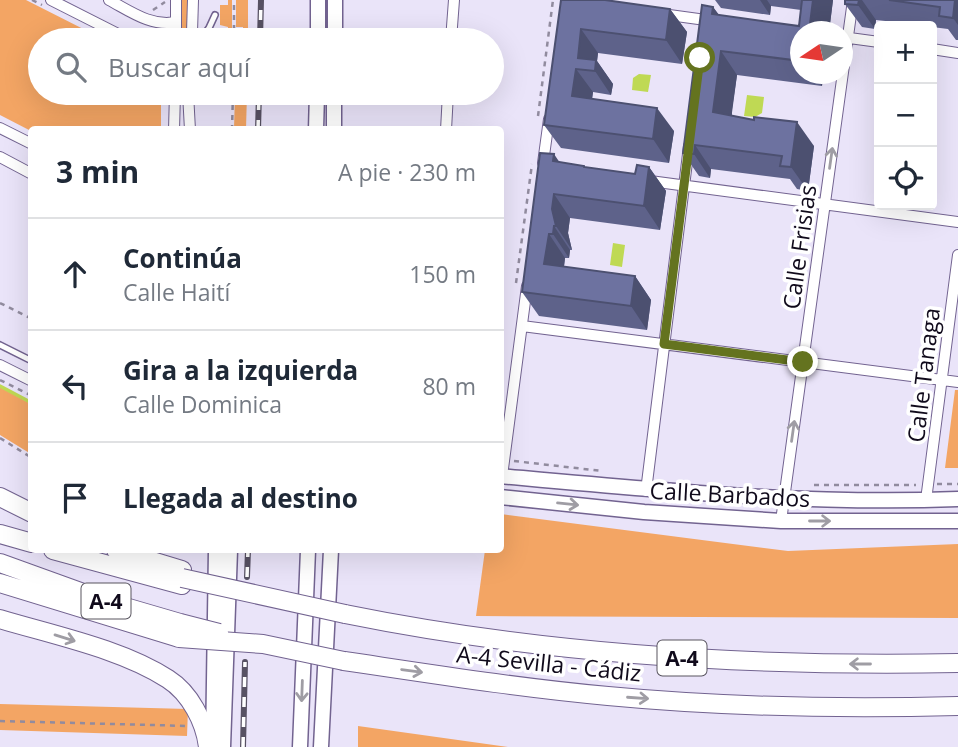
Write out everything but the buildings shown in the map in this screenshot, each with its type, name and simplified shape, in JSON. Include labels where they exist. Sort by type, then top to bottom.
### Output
[{"type":"highway","points":[[0,497],[28,511]]},
{"type":"highway","points":[[0,527],[28,535]]},
{"type":"highway","points":[[0,534],[28,542]]},
{"type":"highway","points":[[67,553],[182,578]]},
{"type":"highway","points":[[92,553],[182,578]]},
{"type":"highway","points":[[123,553],[182,578]]},
{"type":"highway","name":"A-4","points":[[0,565],[180,630]]},
{"type":"highway","name":"A-4 Sevilla - Cádiz","points":[[182,578],[436,631],[554,647],[684,659],[807,664],[958,663]]},
{"type":"highway","points":[[0,583],[180,630]]},
{"type":"highway","points":[[0,619],[115,653],[170,680],[194,705],[210,747]]},
{"type":"highway","name":"A-4 Sevilla - Cádiz","points":[[180,630],[344,661],[608,696],[769,706],[958,706]]},
{"type":"street","points":[[51,0],[106,28]]},
{"type":"street","points":[[109,0],[147,19],[167,20]]},
{"type":"street","points":[[167,20],[176,0]]},
{"type":"street","points":[[192,0],[192,28]]},
{"type":"street","points":[[318,0],[318,28]]},
{"type":"street","points":[[335,0],[335,28]]},
{"type":"street","points":[[453,28],[454,0]]},
{"type":"street","name":"Calle Frisias","points":[[849,21],[853,0]]},
{"type":"street","points":[[654,13],[706,15],[719,21]]},
{"type":"street","points":[[703,33],[706,15]]},
{"type":"street","points":[[167,20],[171,28]]},
{"type":"street","points":[[853,39],[874,41]]},
{"type":"street","points":[[937,50],[958,52]]},
{"type":"street","name":"Calle Frisias","points":[[781,521],[839,84]]},
{"type":"street","points":[[174,126],[175,105]]},
{"type":"street","points":[[189,105],[190,126]]},
{"type":"street","points":[[316,126],[317,105]]},
{"type":"street","points":[[334,105],[334,126]]},
{"type":"street","points":[[446,126],[447,105]]},
{"type":"street","points":[[541,180],[550,112]]},
{"type":"street","points":[[0,128],[28,142]]},
{"type":"street","points":[[646,491],[690,135]]},
{"type":"street","points":[[0,158],[28,172]]},
{"type":"street","points":[[542,167],[555,168]]},
{"type":"street","points":[[633,179],[958,222]]},
{"type":"street","name":"Calle Tanaga","points":[[926,500],[958,255]]},
{"type":"street","points":[[504,464],[529,273]]},
{"type":"street","points":[[522,326],[958,382]]},
{"type":"street","points":[[0,365],[28,379]]},
{"type":"street","name":"Calle Barbados","points":[[504,476],[646,491],[784,499],[958,499]]},
{"type":"street","name":"Calle Barbados","points":[[504,497],[644,512],[781,521],[958,521]]},
{"type":"street","points":[[210,747],[216,553]]},
{"type":"street","points":[[223,747],[230,553]]},
{"type":"street","points":[[300,747],[308,553]]},
{"type":"street","points":[[321,747],[331,553]]},
{"type":"lane","points":[[209,28],[215,15]]},
{"type":"lane","points":[[0,345],[28,359]]},
{"type":"path","points":[[234,0],[234,28]]},
{"type":"path","points":[[537,123],[554,0]]},
{"type":"path","points":[[156,3],[167,20]]},
{"type":"path","points":[[156,10],[163,4]]},
{"type":"path","points":[[232,126],[233,105]]},
{"type":"path","points":[[515,288],[531,164]]},
{"type":"path","points":[[0,309],[1,304],[26,316],[22,324]]},
{"type":"path","points":[[0,380],[28,394]]},
{"type":"path","points":[[0,439],[28,456]]},
{"type":"path","points":[[505,460],[609,472]]},
{"type":"path","points":[[812,485],[958,484]]},
{"type":"path","points":[[0,720],[192,726]]},
{"type":"shaded area","points":[[0,0],[26,0],[81,28],[28,28],[28,105],[161,105],[161,126],[28,126],[28,129],[0,115]]},
{"type":"shaded area","points":[[181,0],[188,0],[187,28],[180,28]]},
{"type":"shaded area","points":[[228,0],[232,0],[232,28],[220,25],[220,5],[228,5]]},
{"type":"shaded area","points":[[236,0],[248,0],[248,28],[236,27]]},
{"type":"shaded area","points":[[639,74],[651,75],[648,92],[632,90],[633,78]]},
{"type":"shaded area","points":[[747,95],[764,97],[762,113],[755,117],[744,116]]},
{"type":"shaded area","points":[[235,105],[247,105],[246,126],[234,126]]},
{"type":"shaded area","points":[[613,243],[625,245],[622,267],[610,265]]},
{"type":"shaded area","points":[[0,387],[28,402],[28,452],[0,435]]},
{"type":"shaded area","points":[[955,390],[958,390],[958,468],[945,468]]},
{"type":"shaded area","points":[[504,514],[788,551],[958,544],[958,618],[476,616],[485,553],[504,553]]},
{"type":"shaded area","points":[[0,704],[188,709],[187,736],[0,730]]},
{"type":"shaded area","points":[[358,726],[508,747],[358,747]]},
{"type":"waterway","points":[[0,386],[28,401]]},
{"type":"railway","points":[[260,28],[261,0]]},
{"type":"railway","points":[[258,126],[259,105]]},
{"type":"railway","points":[[247,577],[248,553]]},
{"type":"railway","points":[[243,747],[245,662]]},
{"type":"route","points":[[700,58],[664,344],[803,362]]}]
